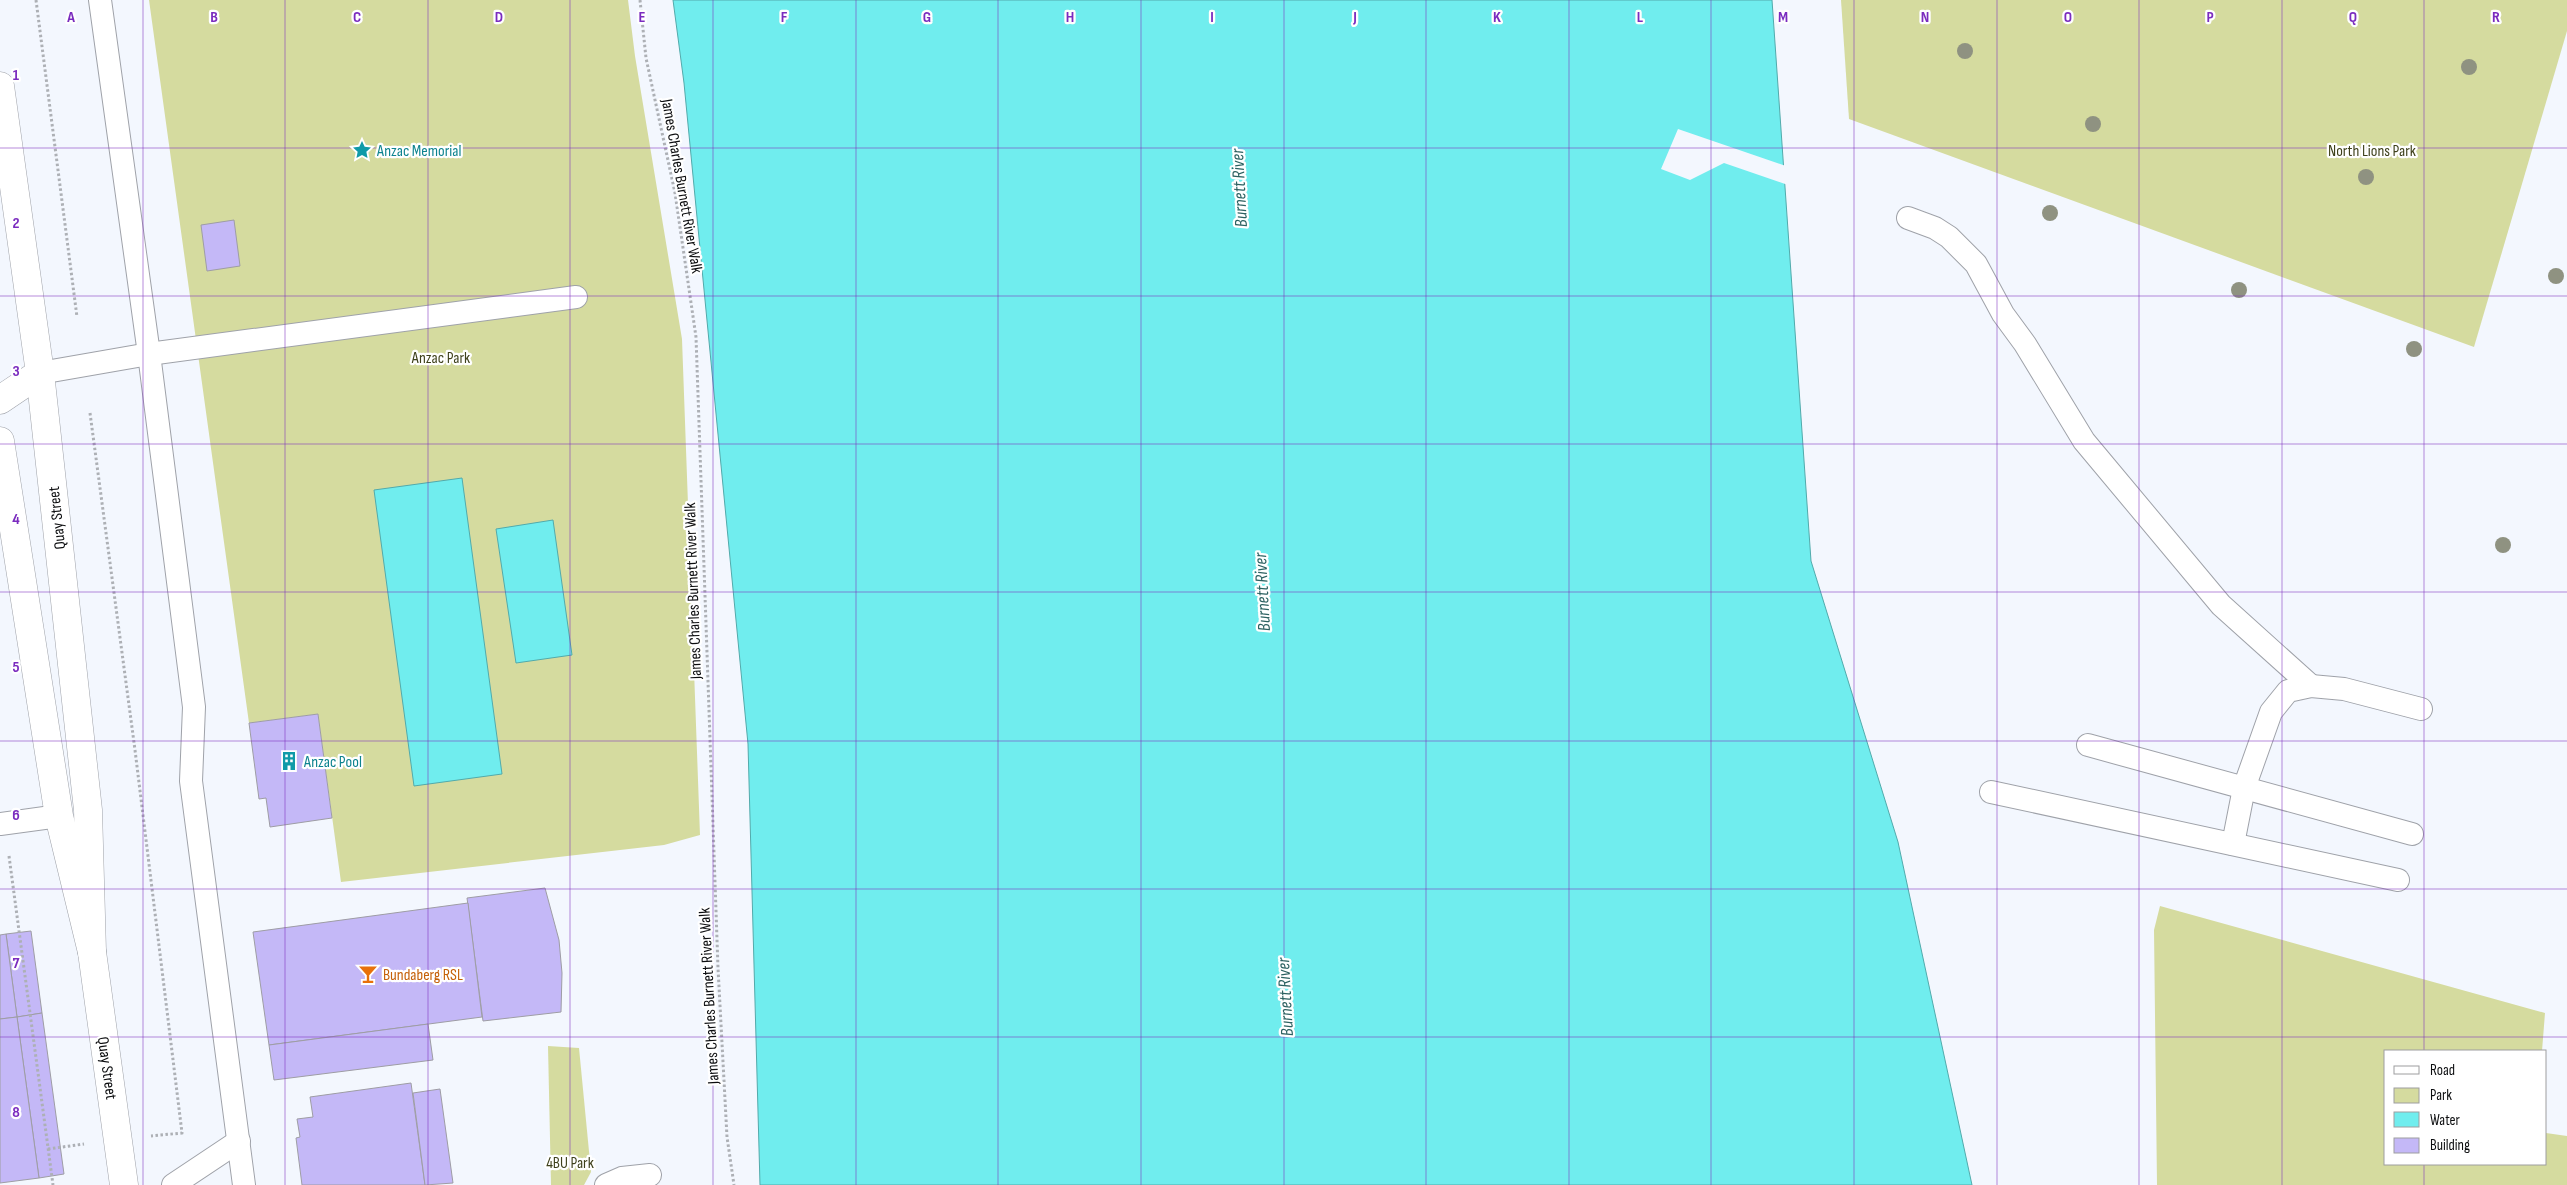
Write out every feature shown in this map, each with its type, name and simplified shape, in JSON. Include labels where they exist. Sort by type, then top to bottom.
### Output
[{"type":"main road","name":"Quay Street","points":[[0,86],[40,373],[88,810],[92,952]]},
{"type":"main road","points":[[0,400],[40,373]]},
{"type":"main road","name":"Quay Street","points":[[0,442],[59,816],[92,952],[124,1185]]},
{"type":"lane","points":[[100,0],[149,354],[194,707],[191,781],[244,1185]]},
{"type":"lane","points":[[1908,218],[1935,228],[1949,237],[1976,264],[2003,314],[2025,344],[2084,441],[2221,605],[2311,686]]},
{"type":"lane","points":[[40,373],[149,354],[576,297]]},
{"type":"lane","points":[[2233,844],[2244,788],[2271,712],[2288,690],[2311,686],[2344,689],[2421,709]]},
{"type":"lane","points":[[2088,745],[2412,834]]},
{"type":"lane","points":[[1991,792],[2398,880]]},
{"type":"lane","points":[[2,824],[59,816]]},
{"type":"lane","points":[[173,1185],[239,1142]]},
{"type":"lane","points":[[606,1185],[622,1178],[650,1175]]},
{"type":"path","points":[[36,0],[77,317]]},
{"type":"path","name":"James Charles Burnett River Walk","points":[[640,0],[646,58],[675,193],[696,337],[718,968],[727,1137],[734,1185]]},
{"type":"path","points":[[90,413],[135,750],[182,1133],[148,1137]]},
{"type":"path","points":[[2,824],[53,1185]]},
{"type":"path","points":[[48,1149],[87,1144]]},
{"type":"green space","name":"Anzac Park","points":[[149,0],[628,0],[635,56],[682,339],[700,835],[664,845],[341,882],[318,714],[249,723]]},
{"type":"green space","name":"North Lions Park","points":[[1841,0],[2567,0],[2567,31],[2474,347],[1849,119]]},
{"type":"green space","points":[[2160,906],[2545,1013],[2542,1050],[2384,1050],[2384,1165],[2547,1165],[2547,1133],[2567,1136],[2567,1185],[2157,1185],[2154,930]]},
{"type":"green space","name":"4BU Park","points":[[548,1046],[579,1048],[591,1172],[584,1185],[551,1185]]},
{"type":"water","name":"Burnett River","points":[[673,0],[1772,0],[1811,561],[1898,842],[1972,1185],[760,1185],[748,744],[684,83]]},
{"type":"water","points":[[462,478],[502,774],[414,786],[374,490]]},
{"type":"water","points":[[553,520],[572,655],[516,663],[496,529]]},
{"type":"pier","points":[[1678,129],[1786,166],[1788,185],[1724,163],[1690,180],[1661,169]]},
{"type":"building","points":[[234,220],[240,266],[207,271],[201,225]]},
{"type":"building","name":"Anzac Pool","points":[[318,714],[332,818],[270,827],[266,798],[259,799],[249,723]]},
{"type":"building","points":[[545,888],[559,940],[562,973],[561,1012],[483,1021],[467,898]]},
{"type":"building","name":"Bundaberg RSL","points":[[468,903],[482,1017],[269,1045],[253,932]]},
{"type":"building","points":[[31,931],[42,1013],[17,1017],[6,934]]},
{"type":"building","points":[[6,934],[17,1017],[0,1019],[0,935]]},
{"type":"building","points":[[42,1013],[64,1174],[39,1178],[17,1017]]},
{"type":"building","points":[[17,1017],[39,1178],[0,1183],[0,1019]]},
{"type":"building","points":[[428,1024],[433,1060],[274,1080],[269,1045]]},
{"type":"building","points":[[411,1083],[425,1185],[302,1185],[296,1138],[300,1137],[297,1119],[313,1117],[310,1097]]},
{"type":"building","points":[[440,1089],[453,1183],[425,1185],[413,1093]]},
{"type":"place","name":"Anzac Memorial","points":[[362,150]]},
{"type":"place","name":"Anzac Pool","points":[[289,761]]},
{"type":"place","name":"Bundaberg RSL","points":[[368,974]]}]
